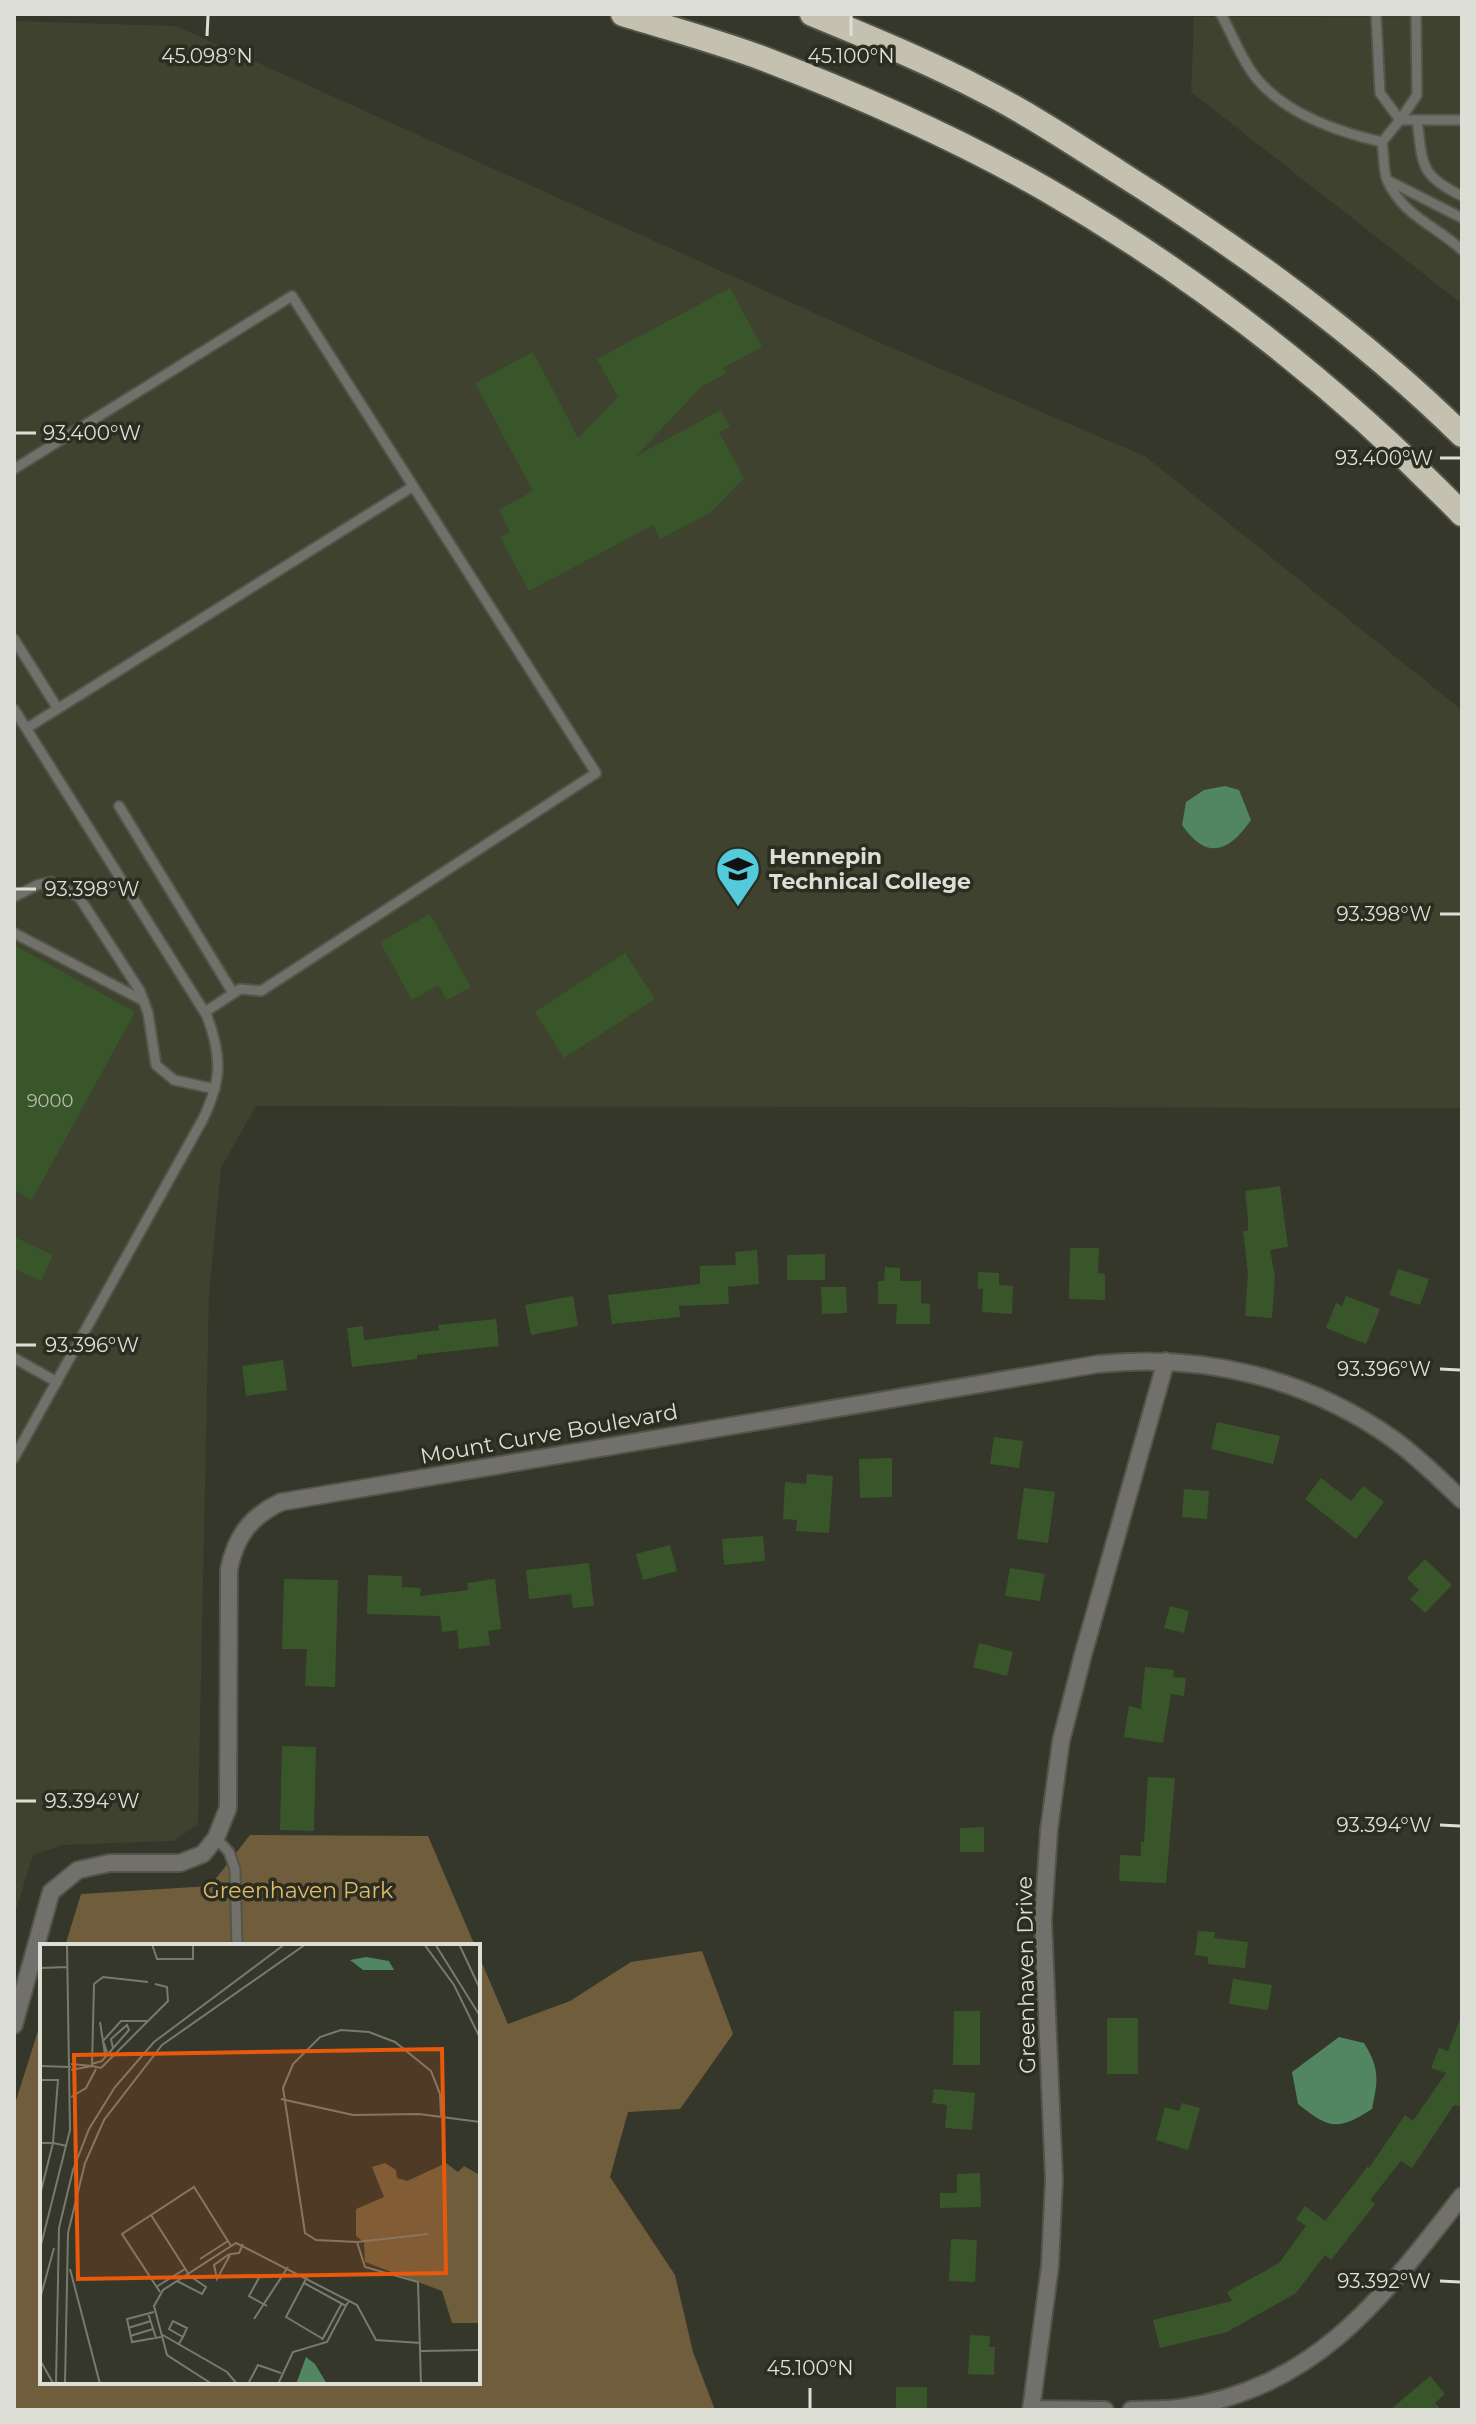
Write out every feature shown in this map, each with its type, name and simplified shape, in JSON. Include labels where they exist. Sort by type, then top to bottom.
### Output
[{"type":"highway","points":[[623,14],[765,59],[920,125],[1047,190],[1172,270],[1302,366],[1414,465],[1462,514]]},
{"type":"highway","points":[[812,14],[985,91],[1192,218],[1337,325],[1418,392],[1462,435]]},
{"type":"street","name":"Mount Curve Boulevard","points":[[216,1838],[228,1808],[229,1569],[234,1548],[245,1527],[271,1506],[297,1499],[1098,1364],[1166,1361],[1238,1370],[1288,1385],[1337,1405],[1395,1440],[1462,1500]]},
{"type":"street","name":"Greenhaven Drive","points":[[1031,2410],[1050,2266],[1054,2179],[1044,2010],[1043,1920],[1049,1830],[1061,1741],[1166,1361]]},
{"type":"street","points":[[14,2025],[51,1892],[78,1870],[110,1863],[180,1863],[203,1854],[216,1838]]},
{"type":"street","points":[[1131,2410],[1180,2408],[1232,2395],[1283,2374],[1329,2345],[1370,2310],[1462,2196]]},
{"type":"street","points":[[1031,2410],[1105,2410]]},
{"type":"lane","points":[[1221,14],[1256,78],[1280,100],[1320,123],[1382,142]]},
{"type":"lane","points":[[1376,14],[1380,93],[1400,120]]},
{"type":"lane","points":[[1416,14],[1417,95],[1382,142],[1386,179],[1410,214],[1448,237],[1462,250]]},
{"type":"lane","points":[[1400,120],[1462,120]]},
{"type":"lane","points":[[1417,120],[1423,165],[1437,184],[1462,196]]},
{"type":"lane","points":[[1386,179],[1462,218]]},
{"type":"lane","points":[[14,469],[292,296],[596,773],[261,991],[240,989],[205,1012]]},
{"type":"lane","points":[[27,728],[412,487]]},
{"type":"lane","points":[[14,639],[58,709]]},
{"type":"lane","points":[[14,709],[17,722],[27,728],[205,1012],[218,1044],[220,1060],[215,1089],[203,1119],[14,1458]]},
{"type":"lane","points":[[119,806],[233,993]]},
{"type":"lane","points":[[14,897],[37,885],[51,882],[79,897],[140,991],[148,1013],[156,1065],[174,1080],[215,1089]]},
{"type":"lane","points":[[14,933],[144,1001]]},
{"type":"lane","points":[[14,1358],[57,1382]]},
{"type":"lane","points":[[216,1838],[229,1852],[235,1869],[237,1944]]},
{"type":"shaded area","points":[[1462,16],[1462,304],[1191,92],[1194,17]]},
{"type":"shaded area","name":"Hennepin Technical College","points":[[14,21],[176,26],[899,351],[1145,456],[1462,710],[1462,1108],[256,1106],[221,1168],[209,1295],[198,1824],[174,1841],[63,1845],[33,1855],[14,1916]]},
{"type":"shaded area","points":[[1225,786],[1239,790],[1251,820],[1226,845],[1209,848],[1200,844],[1182,825],[1186,802],[1204,790]]},
{"type":"shaded area","points":[[1339,2037],[1364,2043],[1373,2060],[1376,2082],[1372,2109],[1350,2121],[1334,2124],[1318,2118],[1298,2104],[1292,2072]]},
{"type":"green space","name":"Greenhaven Park","points":[[250,1835],[428,1836],[474,1944],[66,1944],[81,1894],[210,1886]]},
{"type":"green space","points":[[702,1951],[733,2034],[680,2109],[628,2112],[610,2177],[675,2275],[693,2352],[715,2410],[14,2410],[14,2107],[40,2024],[40,2384],[480,2384],[480,1959],[508,2024],[570,2001],[631,1962]]},
{"type":"building","points":[[730,288],[762,347],[723,368],[727,373],[702,386],[636,456],[721,410],[730,427],[719,432],[744,478],[710,513],[660,539],[653,525],[529,591],[500,537],[510,532],[499,510],[533,491],[475,383],[533,352],[578,438],[618,397],[597,359]]},
{"type":"building","points":[[430,914],[471,987],[447,1000],[438,985],[412,1000],[380,942]]},
{"type":"building","points":[[14,945],[135,1012],[32,1200],[14,1190]]},
{"type":"building","points":[[625,953],[655,999],[564,1058],[535,1012]]},
{"type":"building","points":[[1280,1186],[1288,1247],[1270,1250],[1275,1277],[1272,1318],[1245,1316],[1248,1273],[1243,1231],[1248,1231],[1248,1220],[1245,1191]]},
{"type":"building","points":[[14,1237],[53,1255],[41,1281],[14,1269]]},
{"type":"building","points":[[1070,1248],[1099,1248],[1098,1273],[1105,1274],[1105,1300],[1069,1299]]},
{"type":"building","points":[[757,1250],[759,1284],[728,1287],[729,1304],[679,1306],[680,1317],[612,1324],[608,1295],[700,1284],[700,1266],[736,1265],[735,1252]]},
{"type":"building","points":[[825,1254],[825,1280],[787,1280],[787,1255]]},
{"type":"building","points":[[885,1267],[900,1268],[900,1281],[921,1281],[921,1303],[930,1304],[930,1324],[896,1324],[897,1304],[878,1304],[878,1281],[884,1281]]},
{"type":"building","points":[[1398,1269],[1429,1279],[1420,1305],[1389,1295]]},
{"type":"building","points":[[978,1272],[999,1273],[999,1285],[1013,1286],[1012,1314],[982,1312],[983,1289],[978,1289]]},
{"type":"building","points":[[821,1287],[846,1287],[847,1313],[822,1314]]},
{"type":"building","points":[[573,1296],[578,1326],[531,1335],[525,1305]]},
{"type":"building","points":[[1346,1296],[1380,1309],[1366,1344],[1326,1328],[1336,1303],[1342,1306]]},
{"type":"building","points":[[496,1319],[499,1346],[417,1355],[417,1359],[352,1367],[347,1328],[363,1326],[364,1340],[439,1330],[438,1325]]},
{"type":"building","points":[[283,1360],[287,1390],[246,1396],[242,1366]]},
{"type":"building","points":[[1217,1422],[1280,1436],[1273,1464],[1211,1449]]},
{"type":"building","points":[[994,1437],[1023,1441],[1019,1468],[990,1464]]},
{"type":"building","points":[[892,1458],[892,1497],[860,1498],[859,1459]]},
{"type":"building","points":[[807,1474],[833,1476],[829,1533],[796,1531],[797,1520],[783,1519],[785,1482],[806,1484]]},
{"type":"building","points":[[1321,1478],[1351,1501],[1363,1486],[1384,1502],[1356,1539],[1305,1499]]},
{"type":"building","points":[[1024,1488],[1055,1492],[1048,1543],[1017,1539]]},
{"type":"building","points":[[1184,1489],[1209,1491],[1207,1519],[1182,1517]]},
{"type":"building","points":[[763,1536],[765,1561],[724,1565],[722,1539]]},
{"type":"building","points":[[670,1545],[677,1571],[643,1580],[636,1554]]},
{"type":"building","points":[[1425,1559],[1452,1585],[1425,1613],[1410,1599],[1419,1590],[1407,1578]]},
{"type":"building","points":[[589,1563],[594,1606],[573,1608],[571,1594],[529,1599],[526,1570]]},
{"type":"building","points":[[1010,1568],[1045,1574],[1040,1601],[1005,1596]]},
{"type":"building","points":[[368,1575],[402,1576],[402,1587],[421,1588],[420,1596],[468,1590],[467,1583],[495,1579],[501,1629],[488,1631],[490,1645],[459,1649],[457,1630],[442,1632],[440,1616],[367,1614]]},
{"type":"building","points":[[284,1579],[338,1580],[335,1687],[305,1686],[307,1649],[282,1649]]},
{"type":"building","points":[[1170,1606],[1189,1611],[1184,1633],[1164,1628]]},
{"type":"building","points":[[979,1643],[1013,1652],[1007,1676],[973,1667]]},
{"type":"building","points":[[1145,1667],[1174,1670],[1173,1677],[1186,1678],[1184,1696],[1171,1694],[1163,1743],[1124,1737],[1129,1706],[1141,1709]]},
{"type":"building","points":[[282,1746],[316,1747],[314,1831],[280,1830]]},
{"type":"building","points":[[1148,1777],[1175,1778],[1166,1883],[1119,1881],[1120,1855],[1141,1856]]},
{"type":"building","points":[[984,1827],[984,1852],[960,1852],[960,1828]]},
{"type":"building","points":[[1198,1931],[1215,1932],[1214,1938],[1248,1942],[1245,1968],[1208,1964],[1208,1957],[1195,1955]]},
{"type":"building","points":[[1233,1979],[1272,1985],[1268,2010],[1229,2004]]},
{"type":"building","points":[[954,2011],[980,2011],[980,2065],[953,2065]]},
{"type":"building","points":[[1107,2018],[1138,2018],[1138,2074],[1107,2074]]},
{"type":"building","points":[[1460,2019],[1462,2107],[1454,2105],[1412,2168],[1401,2161],[1370,2200],[1375,2204],[1331,2260],[1325,2255],[1296,2293],[1227,2332],[1160,2348],[1153,2320],[1232,2301],[1227,2292],[1279,2263],[1306,2226],[1296,2219],[1305,2206],[1325,2221],[1369,2168],[1405,2115],[1413,2121],[1446,2073],[1431,2068],[1439,2048],[1448,2051]]},
{"type":"building","points":[[934,2089],[975,2093],[972,2130],[945,2128],[947,2105],[932,2103]]},
{"type":"building","points":[[1182,2103],[1200,2108],[1188,2150],[1156,2140],[1165,2107],[1179,2111]]},
{"type":"building","points":[[980,2173],[981,2207],[940,2208],[940,2193],[957,2193],[957,2174]]},
{"type":"building","points":[[951,2239],[977,2240],[975,2282],[949,2281]]},
{"type":"building","points":[[970,2335],[990,2336],[989,2347],[995,2347],[994,2375],[968,2374]]},
{"type":"building","points":[[1430,2376],[1445,2394],[1435,2403],[1441,2410],[1390,2410]]},
{"type":"building","points":[[896,2387],[927,2387],[927,2410],[896,2410]]},
{"type":"place","name":"Hennepin Technical College","points":[[738,908]]}]
